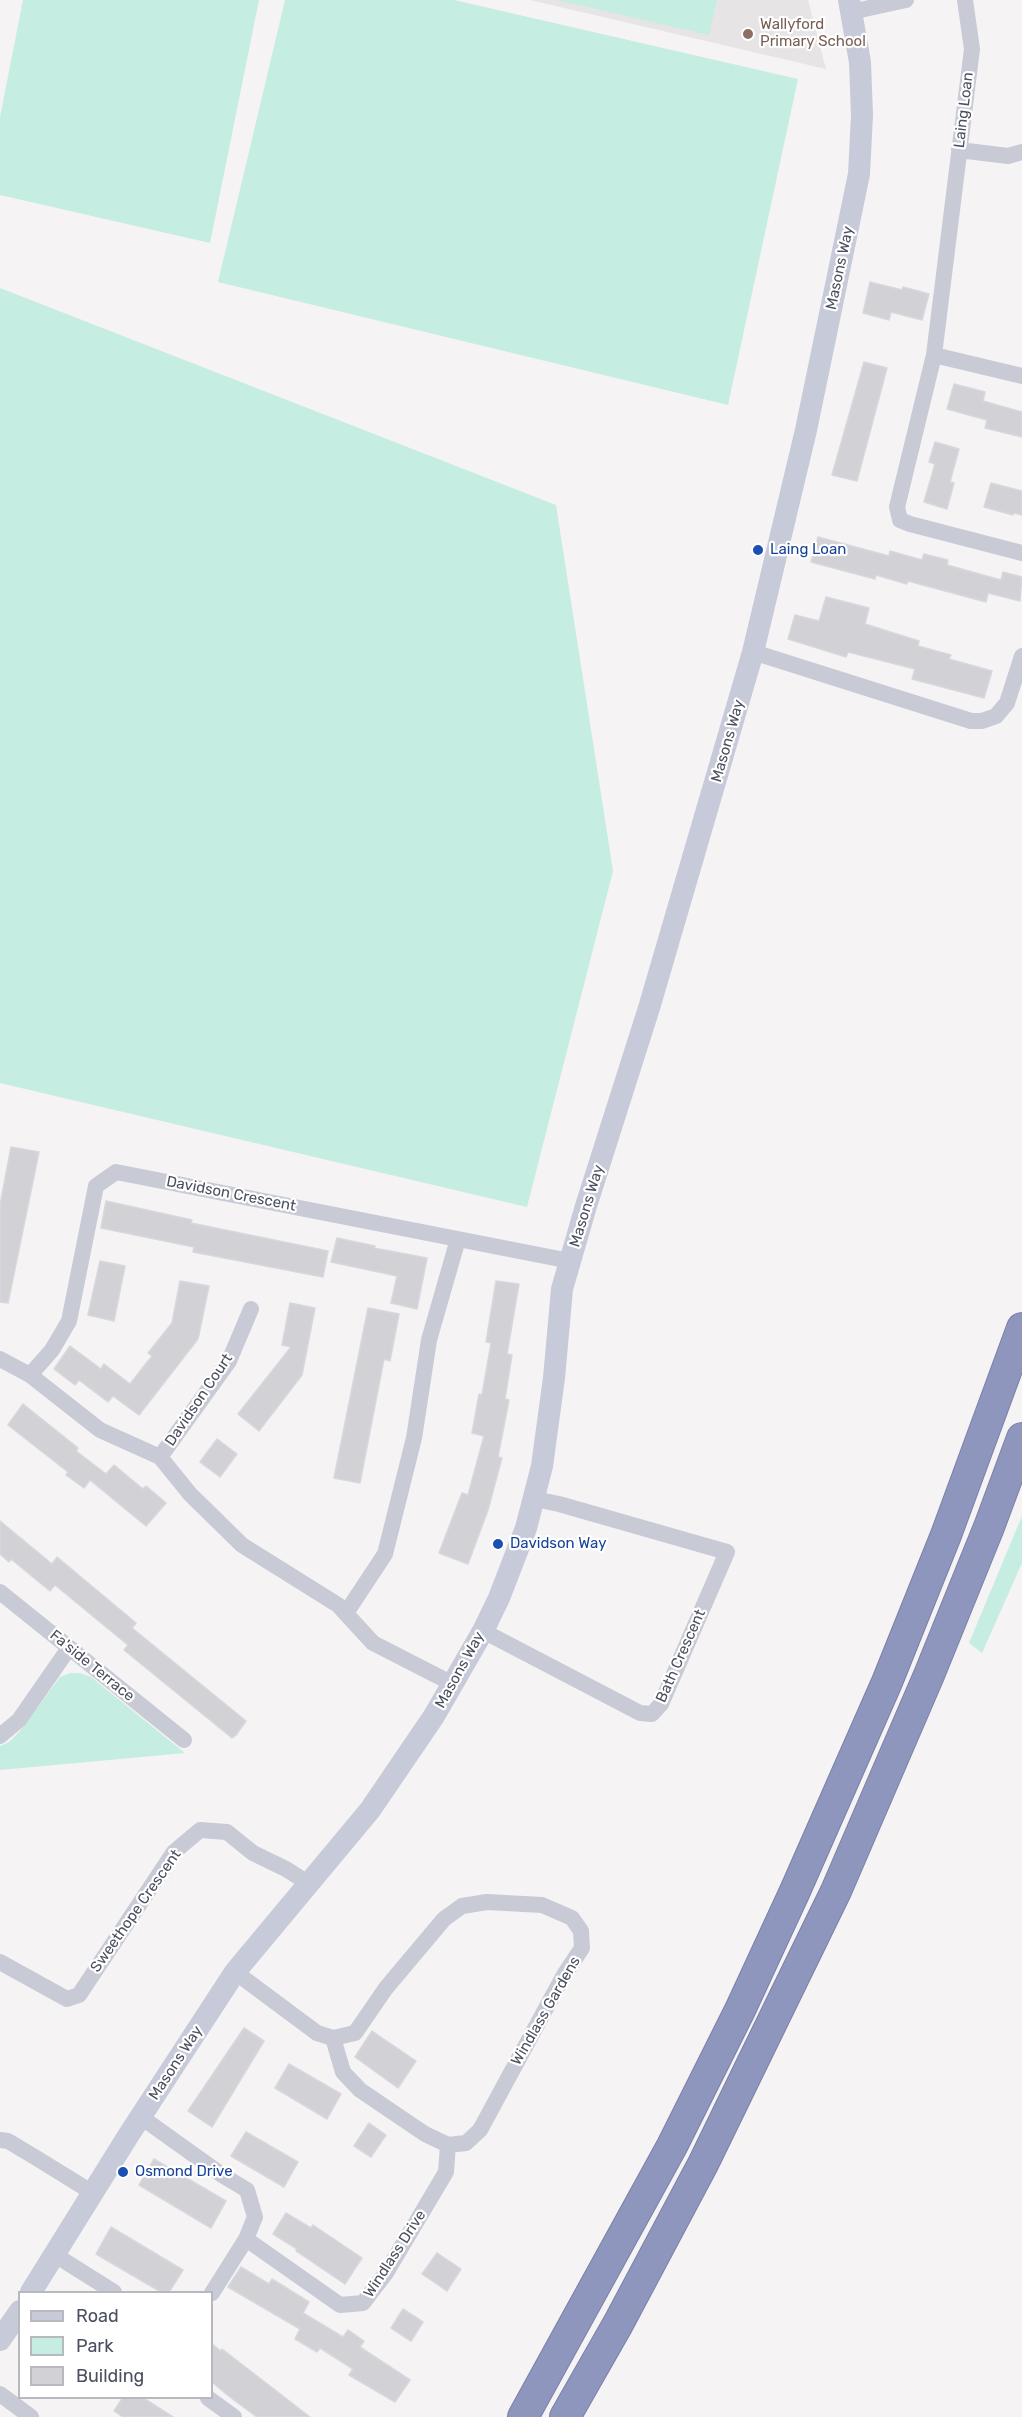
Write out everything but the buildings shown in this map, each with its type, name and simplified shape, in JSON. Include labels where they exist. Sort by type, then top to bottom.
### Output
[{"type":"highway","points":[[523,2417],[672,2146],[740,2010],[795,1891],[900,1651],[976,1458],[1022,1328]]},
{"type":"highway","points":[[565,2417],[703,2164],[821,1923],[929,1675],[1022,1438]]},
{"type":"street","points":[[850,6],[906,0]]},
{"type":"street","name":"Laing Loan","points":[[965,0],[972,49],[934,355],[897,507],[900,520],[910,524],[1022,553]]},
{"type":"street","name":"Masons Way","points":[[33,2291],[235,1972],[370,1810],[394,1777],[453,1684],[499,1598],[535,1499],[554,1378],[562,1289],[649,1008],[753,652],[806,430],[859,174],[862,104],[860,62],[850,6]]},
{"type":"street","points":[[959,150],[1008,156],[1022,152]]},
{"type":"street","points":[[934,355],[1022,376]]},
{"type":"street","points":[[753,652],[970,721],[982,721],[996,716],[1007,703],[1022,656]]},
{"type":"street","name":"Davidson Crescent","points":[[30,1375],[52,1350],[69,1321],[96,1186],[116,1172],[570,1262]]},
{"type":"street","points":[[345,1612],[385,1554],[414,1438],[429,1340],[458,1239]]},
{"type":"street","name":"Davidson Court","points":[[160,1457],[229,1360],[251,1309]]},
{"type":"street","points":[[0,1359],[30,1375],[100,1430],[160,1457],[190,1494],[242,1545],[338,1605],[373,1642],[453,1684]]},
{"type":"street","name":"Bath Crescent","points":[[483,1631],[646,1715],[657,1710],[727,1552],[535,1499]]},
{"type":"street","name":"Fa'side Terrace","points":[[0,1592],[184,1740]]},
{"type":"street","points":[[0,1736],[19,1720],[69,1648]]},
{"type":"street","name":"Sweethope Crescent","points":[[0,1962],[67,1999],[79,1995],[174,1852],[200,1830],[227,1832],[253,1853],[308,1883]]},
{"type":"street","name":"Windlass Gardens","points":[[333,2038],[356,2034],[386,1988],[444,1919],[462,1906],[487,1902],[542,1905],[572,1918],[581,1931],[582,1948],[564,1975],[480,2130],[466,2143],[448,2145]]},
{"type":"street","points":[[235,1972],[317,2033],[333,2038],[343,2072],[360,2090],[425,2134],[448,2145]]},
{"type":"street","points":[[141,2117],[222,2175],[247,2190],[255,2217],[246,2239],[213,2291]]},
{"type":"street","points":[[0,2140],[18,2147],[93,2193]]},
{"type":"street","name":"Windlass Drive","points":[[246,2239],[340,2305],[363,2303],[386,2273],[446,2172],[448,2145]]},
{"type":"street","points":[[55,2255],[112,2291]]},
{"type":"street","points":[[0,2340],[18,2314]]},
{"type":"street","points":[[0,2394],[31,2417]]},
{"type":"street","points":[[211,2399],[234,2417]]},
{"type":"shaded area","name":"Wallyford Primary School","points":[[530,0],[808,0],[826,69]]},
{"type":"green space","points":[[23,0],[259,0],[210,243],[0,195],[0,117]]},
{"type":"green space","points":[[285,0],[454,0],[798,79],[728,405],[218,282]]},
{"type":"green space","points":[[557,0],[717,0],[709,35]]},
{"type":"green space","points":[[0,288],[556,505],[613,871],[527,1207],[0,1083]]},
{"type":"green space","points":[[1022,1516],[1022,1563],[982,1653],[969,1643]]},
{"type":"green space","points":[[70,1673],[80,1673],[91,1677],[185,1753],[0,1770],[0,1746],[9,1742],[20,1731],[60,1677]]},
{"type":"place","name":"Wallyford Primary School","points":[[748,34]]},
{"type":"place","name":"Laing Loan","points":[[758,550]]},
{"type":"place","name":"Davidson Way","points":[[498,1544]]},
{"type":"place","name":"Osmond Drive","points":[[123,2172]]}]
